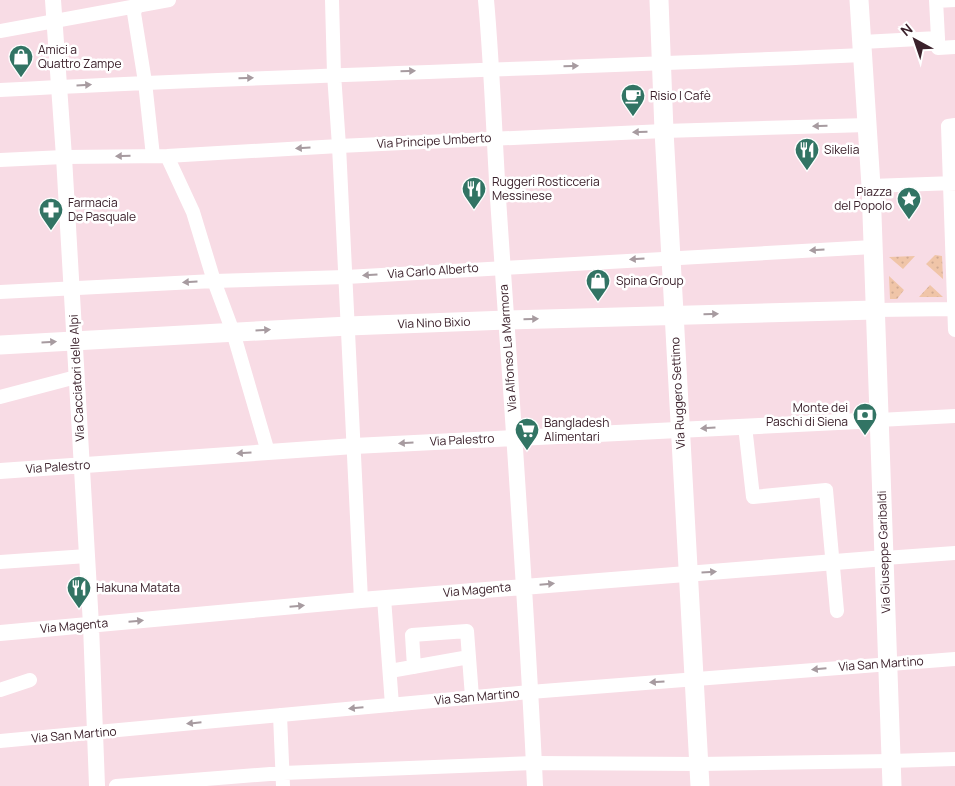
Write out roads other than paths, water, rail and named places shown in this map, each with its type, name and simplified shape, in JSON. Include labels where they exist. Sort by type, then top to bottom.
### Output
[{"type":"main road","name":"Via Ruggero Settimo","points":[[659,0],[664,131],[700,786]]},
{"type":"main road","points":[[859,0],[868,125]]},
{"type":"main road","name":"Via Giuseppe Garibaldi","points":[[868,125],[872,186],[869,247],[880,420],[892,786]]},
{"type":"main road","name":"Via Nino Bixio","points":[[0,345],[348,326],[507,320],[873,313]]},
{"type":"street","name":"Via Cacciatori delle Alpi","points":[[53,0],[91,625],[97,786]]},
{"type":"street","points":[[0,31],[138,2],[169,0]]},
{"type":"street","points":[[332,0],[334,74],[346,277],[361,600]]},
{"type":"street","name":"Via Alfonso La Marmora","points":[[486,0],[492,68],[535,786]]},
{"type":"street","points":[[955,0],[936,0],[938,48],[955,47]]},
{"type":"street","points":[[138,2],[134,13],[144,82],[160,156],[193,212],[214,281],[233,332],[268,452]]},
{"type":"street","points":[[0,90],[334,74],[662,64],[862,48],[938,38]]},
{"type":"street","name":"Via Principe Umberto","points":[[0,160],[160,156],[495,138],[868,125]]},
{"type":"street","points":[[955,126],[948,126],[952,183],[955,330]]},
{"type":"street","points":[[872,186],[952,183]]},
{"type":"street","name":"Via Carlo Alberto","points":[[0,292],[214,281],[346,277],[869,247]]},
{"type":"street","points":[[873,313],[954,311]]},
{"type":"street","points":[[0,397],[76,377]]},
{"type":"street","name":"Via Palestro","points":[[0,471],[354,446],[955,416]]},
{"type":"street","points":[[745,426],[753,497],[826,490],[836,611]]},
{"type":"street","name":"Via Magenta","points":[[0,633],[523,586],[955,553]]},
{"type":"street","points":[[0,562],[87,556]]},
{"type":"street","points":[[384,598],[392,705]]},
{"type":"street","points":[[414,667],[412,635],[467,631],[472,698]]},
{"type":"street","points":[[390,671],[469,658]]},
{"type":"street","name":"Via San Martino","points":[[0,741],[530,692],[955,659]]},
{"type":"street","points":[[0,690],[30,680]]},
{"type":"street","points":[[280,715],[283,779]]},
{"type":"street","points":[[116,786],[283,779],[534,763],[891,762],[955,758]]},
{"type":"place","name":"Amici a Quattro Zampe","points":[[21,78]]},
{"type":"place","name":"Risio I Cafè","points":[[633,117]]},
{"type":"place","name":"Sikelia","points":[[807,171]]},
{"type":"place","name":"Ruggeri Rosticceria Messinese","points":[[474,210]]},
{"type":"place","name":"Piazza del Popolo","points":[[909,220]]},
{"type":"place","name":"Farmacia De Pasquale","points":[[51,231]]},
{"type":"place","name":"Spina Group","points":[[598,302]]},
{"type":"place","name":"Monte dei Paschi di Siena","points":[[865,436]]},
{"type":"place","name":"Bangladesh Alimentari","points":[[527,451]]},
{"type":"place","name":"Hakuna Matata","points":[[79,609]]}]
